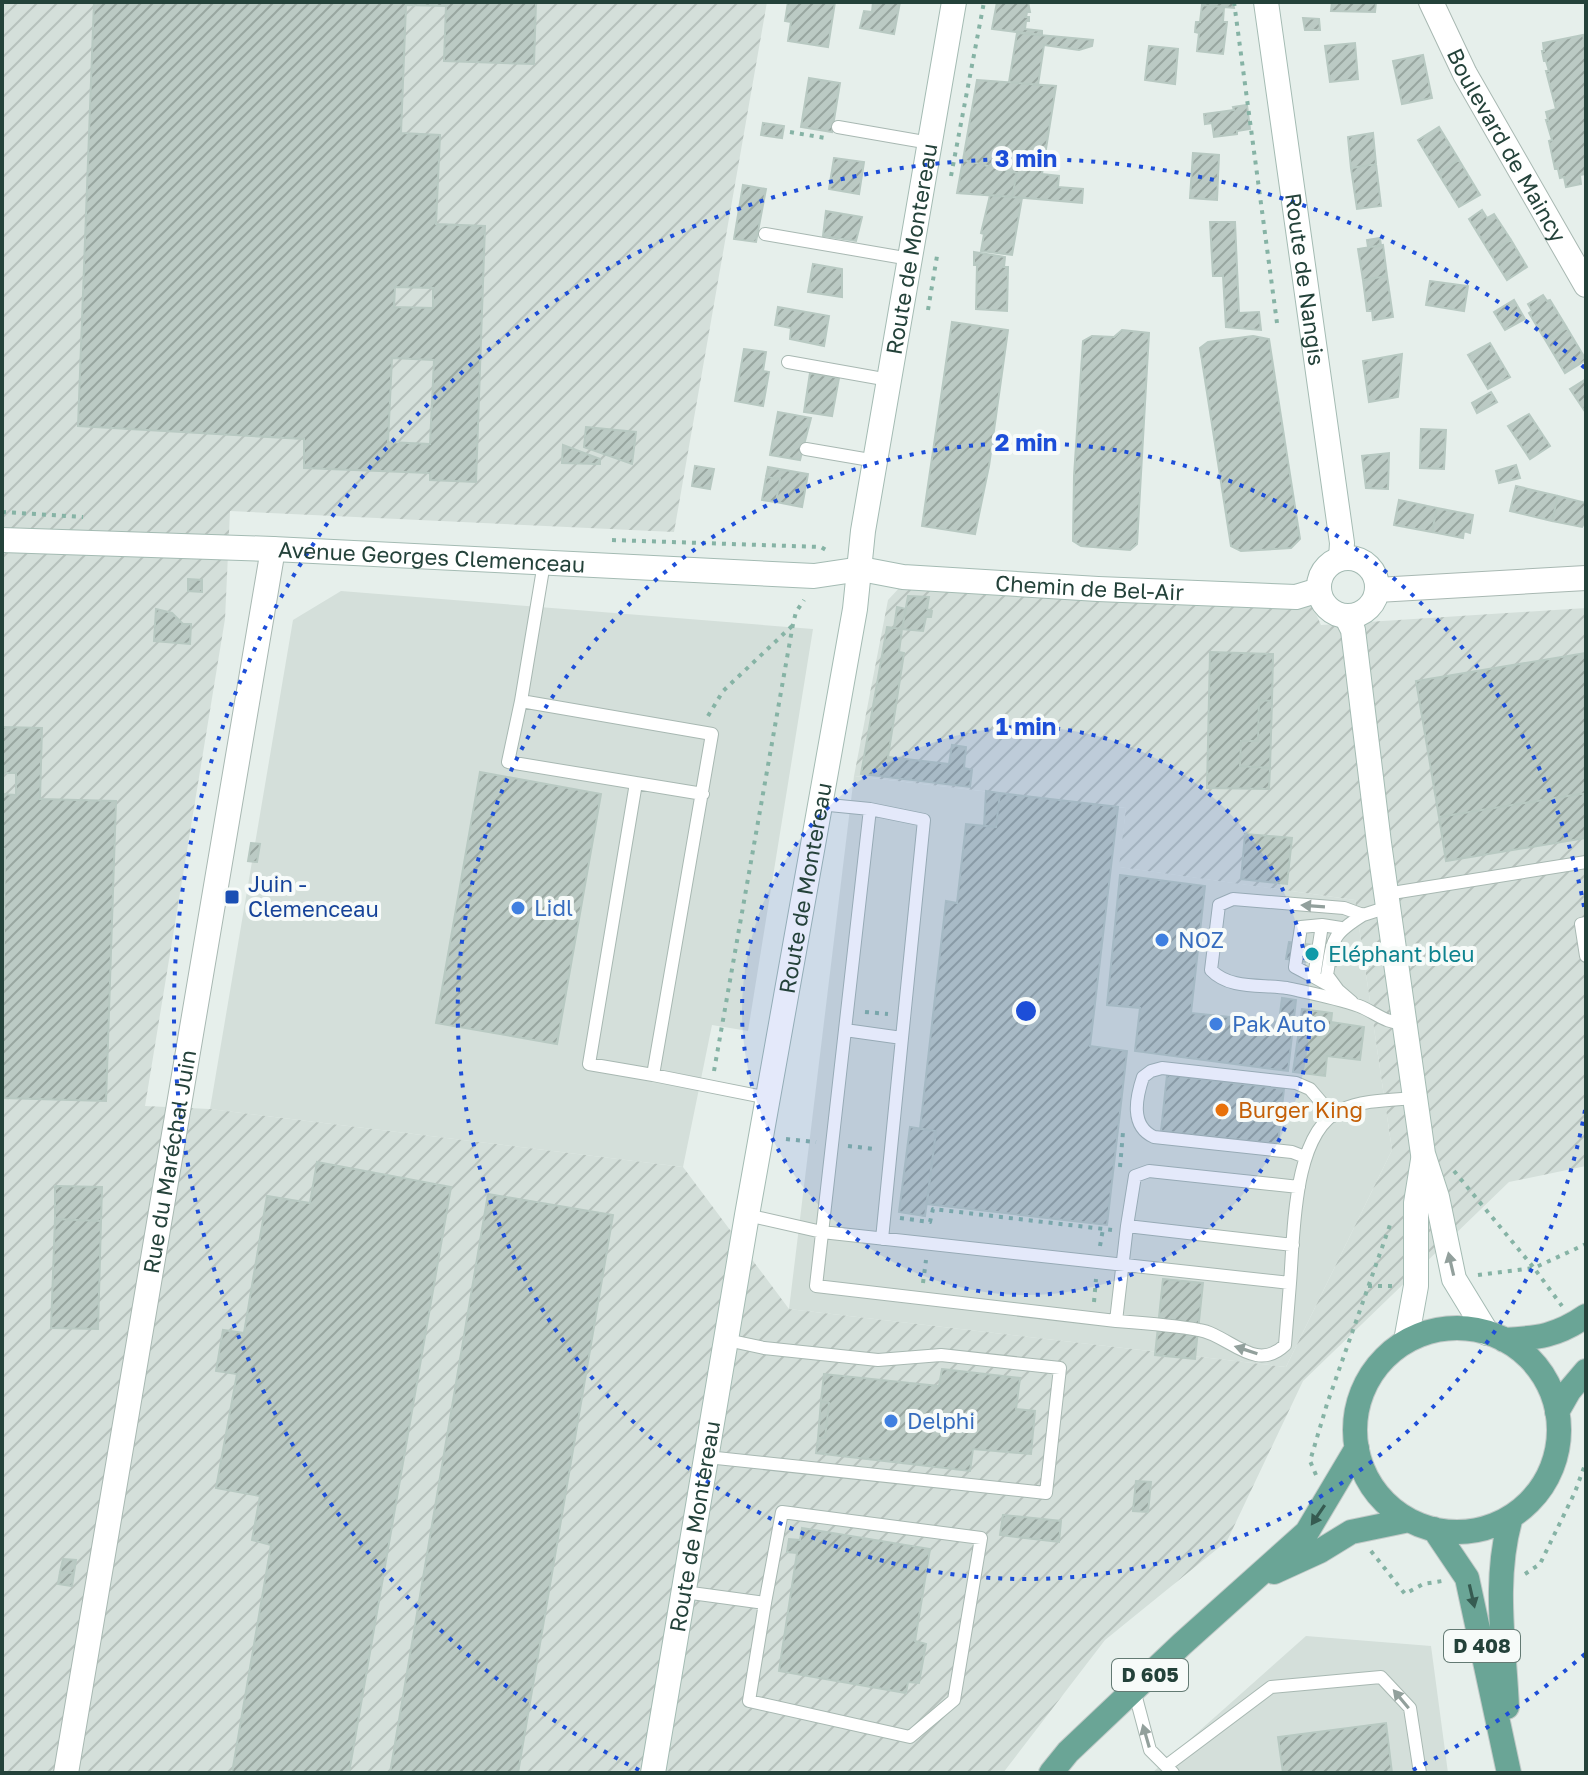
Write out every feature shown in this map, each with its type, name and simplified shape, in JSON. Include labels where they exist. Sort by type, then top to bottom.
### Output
[{"type":"main road","name":"Route de Montereau","points":[[653,1773],[861,569],[863,531],[954,2]]},
{"type":"main road","name":"Route de Nangis","points":[[1266,2],[1342,543],[1341,558]]},
{"type":"main road","name":"Boulevard de Maincy","points":[[1431,2],[1465,74],[1586,285]]},
{"type":"main road","name":"Avenue Georges Clemenceau","points":[[2,540],[273,549],[814,576],[861,569]]},
{"type":"main road","name":"Rue du Maréchal Juin","points":[[66,1773],[273,549]]},
{"type":"main road","points":[[1341,558],[1350,558],[1367,565],[1376,580],[1377,590],[1375,598],[1363,612],[1346,616],[1331,611],[1319,590],[1325,569],[1341,558]]},
{"type":"main road","name":"Chemin de Bel-Air","points":[[861,569],[903,577],[1098,589],[1296,597],[1319,590]]},
{"type":"main road","points":[[1377,590],[1586,578]]},
{"type":"main road","points":[[1346,616],[1353,630],[1423,1154],[1437,1197],[1454,1279],[1494,1337]]},
{"type":"main road","points":[[1406,1341],[1416,1286],[1416,1203],[1423,1154]]},
{"type":"main road","points":[[1494,1337],[1536,1338],[1557,1333],[1586,1316]]},
{"type":"main road","points":[[1458,1328],[1494,1337],[1523,1351],[1537,1366],[1554,1396],[1559,1438],[1546,1482],[1530,1502],[1511,1517],[1490,1526],[1462,1531],[1434,1529],[1409,1520],[1389,1506],[1374,1489],[1364,1472],[1357,1448],[1356,1415],[1370,1376],[1387,1354],[1406,1341],[1432,1331],[1458,1328]]},
{"type":"main road","points":[[1557,1412],[1586,1371]]},
{"type":"main road","name":"D 605","points":[[1051,1773],[1068,1752],[1307,1532],[1357,1448]]},
{"type":"main road","name":"D 408","points":[[1506,1770],[1501,1573],[1511,1517]]},
{"type":"main road","name":"D 605","points":[[1254,1582],[1320,1551],[1351,1532],[1409,1520]]},
{"type":"main road","name":"D 408","points":[[1434,1529],[1467,1578],[1506,1770]]},
{"type":"lane","points":[[838,127],[930,143]]},
{"type":"lane","points":[[765,234],[910,259]]},
{"type":"lane","points":[[788,362],[889,380]]},
{"type":"lane","points":[[806,449],[876,461]]},
{"type":"lane","points":[[544,563],[508,762],[703,794]]},
{"type":"lane","points":[[521,701],[712,734],[653,1075]]},
{"type":"lane","points":[[636,783],[589,1064],[768,1098]]},
{"type":"lane","points":[[819,804],[870,809],[924,820],[882,1239]]},
{"type":"lane","points":[[870,809],[816,1286],[1203,1330],[1246,1353],[1268,1356],[1285,1345],[1299,1187],[1312,1138],[1337,1111],[1354,1105],[1415,1098]]},
{"type":"lane","points":[[1338,990],[1327,975],[1333,939],[1341,928],[1387,901],[1586,862]]},
{"type":"lane","points":[[1358,1006],[1286,988],[1231,982],[1219,979],[1211,970],[1219,905],[1233,899],[1344,908],[1363,915]]},
{"type":"lane","points":[[1586,923],[1581,924],[1586,956]]},
{"type":"lane","points":[[1341,928],[1322,925],[1301,927],[1295,967],[1338,990],[1358,1006],[1394,1024],[1404,1022]]},
{"type":"lane","points":[[1314,977],[1322,925]]},
{"type":"lane","points":[[845,1030],[902,1038]]},
{"type":"lane","points":[[1305,1157],[1292,1152],[1147,1134],[1139,1126],[1136,1116],[1143,1077],[1162,1068],[1296,1083],[1310,1089],[1333,1116]]},
{"type":"lane","points":[[1116,1321],[1135,1176],[1149,1171],[1299,1187]]},
{"type":"lane","points":[[747,1215],[822,1232],[1290,1283]]},
{"type":"lane","points":[[1127,1226],[1293,1245]]},
{"type":"lane","points":[[707,1457],[1046,1493],[1060,1368],[941,1355],[878,1360],[764,1348],[727,1340]]},
{"type":"lane","points":[[782,1512],[981,1538],[954,1700],[910,1737],[749,1701],[765,1603],[782,1512]]},
{"type":"lane","points":[[684,1592],[765,1603]]},
{"type":"lane","points":[[1134,1690],[1150,1750],[1170,1770],[1271,1687],[1381,1677],[1410,1708],[1420,1773]]},
{"type":"path","points":[[950,180],[984,2]]},
{"type":"path","points":[[1234,2],[1277,323]]},
{"type":"path","points":[[928,310],[937,252]]},
{"type":"path","points":[[711,1087],[793,624],[804,600]]},
{"type":"path","points":[[699,732],[723,691],[793,624]]},
{"type":"path","points":[[848,1010],[904,1016]]},
{"type":"path","points":[[1120,1167],[1125,1120]]},
{"type":"path","points":[[786,1139],[890,1151]]},
{"type":"path","points":[[1448,1162],[1534,1268]]},
{"type":"path","points":[[922,1299],[933,1209],[1113,1230]]},
{"type":"path","points":[[1327,1502],[1310,1461],[1395,1212]]},
{"type":"path","points":[[895,1218],[930,1222]]},
{"type":"path","points":[[1454,1279],[1534,1268],[1586,1244]]},
{"type":"path","points":[[1501,1573],[1517,1577],[1540,1564],[1586,1462]]},
{"type":"path","points":[[1351,1532],[1365,1554],[1372,1550],[1405,1594],[1423,1584],[1467,1578]]},
{"type":"shaded area","points":[[2,2],[767,2],[674,532],[230,511],[225,619],[145,1106],[210,1109],[683,1167],[789,1309],[1286,1367],[1392,1150],[1355,900],[1119,867],[1126,808],[854,776],[888,600],[901,586],[1312,605],[1321,625],[1586,608],[1586,1166],[1509,1182],[1303,1381],[1227,1541],[1105,1640],[1003,1773],[2,1773]]},
{"type":"shaded area","points":[[341,591],[813,629],[748,1031],[712,1025],[683,1167],[210,1109],[293,620]]},
{"type":"shaded area","points":[[854,776],[1126,808],[1120,867],[1355,900],[1392,1150],[1286,1367],[789,1309]]},
{"type":"shaded area","points":[[1306,1636],[1431,1646],[1448,1773],[1152,1773]]},
{"type":"building","points":[[94,2],[536,2],[534,64],[444,61],[446,6],[406,5],[401,133],[440,135],[436,224],[485,226],[476,482],[430,480],[430,473],[304,468],[304,439],[78,426]],"holes":[[[395,287],[433,288],[433,308],[394,307]],[[392,358],[434,360],[430,444],[388,442]]]},
{"type":"building","points":[[788,2],[835,2],[828,47],[788,41],[791,22],[785,21]]},
{"type":"building","points":[[873,2],[900,2],[894,34],[860,28],[864,11],[872,12]]},
{"type":"building","points":[[997,2],[1028,2],[1030,12],[1026,17],[1029,21],[1026,21],[1025,29],[1042,31],[1042,35],[992,29]]},
{"type":"building","points":[[1202,2],[1233,2],[1234,8],[1202,5]]},
{"type":"building","points":[[1332,2],[1376,2],[1375,12],[1331,11]]},
{"type":"building","points":[[1202,5],[1224,7],[1223,22],[1227,22],[1223,54],[1197,51],[1199,33],[1195,32],[1196,22],[1200,22]]},
{"type":"building","points":[[1303,18],[1319,19],[1320,30],[1305,30]]},
{"type":"building","points":[[1017,33],[1093,40],[1092,46],[1079,50],[1044,45],[1038,85],[1009,82]]},
{"type":"building","points":[[1583,35],[1586,50],[1586,174],[1580,175],[1581,184],[1566,187],[1564,177],[1560,178],[1558,169],[1555,169],[1549,141],[1552,140],[1546,112],[1556,109],[1542,51],[1543,43]]},
{"type":"building","points":[[1355,43],[1358,79],[1330,82],[1325,46]]},
{"type":"building","points":[[1149,46],[1178,49],[1175,84],[1145,80]]},
{"type":"building","points":[[1423,55],[1432,98],[1402,104],[1393,61]]},
{"type":"building","points":[[809,78],[840,83],[832,132],[801,127]]},
{"type":"building","points":[[977,80],[1056,86],[1042,174],[1059,176],[1058,187],[1083,189],[1082,203],[1012,197],[1017,173],[963,160]]},
{"type":"building","points":[[1247,105],[1250,129],[1214,137],[1212,123],[1205,124],[1204,114]]},
{"type":"building","points":[[763,123],[784,126],[782,138],[761,135]]},
{"type":"building","points":[[1439,127],[1459,160],[1438,173],[1418,140]]},
{"type":"building","points":[[1373,133],[1376,164],[1351,168],[1348,137]]},
{"type":"building","points":[[1193,153],[1219,155],[1217,200],[1190,198]]},
{"type":"building","points":[[834,158],[864,162],[859,194],[829,189]]},
{"type":"building","points":[[963,160],[1017,173],[1012,197],[957,193]]},
{"type":"building","points":[[1459,160],[1480,195],[1459,207],[1438,173]]},
{"type":"building","points":[[1376,164],[1381,206],[1357,209],[1351,168]]},
{"type":"building","points":[[743,185],[766,189],[756,242],[734,239]]},
{"type":"building","points":[[990,195],[1022,198],[1012,255],[981,251],[984,234],[981,233]]},
{"type":"building","points":[[1482,210],[1487,218],[1494,214],[1511,240],[1490,253],[1469,219]]},
{"type":"building","points":[[826,211],[862,217],[856,241],[823,236]]},
{"type":"building","points":[[1210,222],[1235,222],[1239,313],[1259,312],[1261,330],[1226,327],[1223,276],[1213,276]]},
{"type":"building","points":[[1380,238],[1381,246],[1368,247],[1367,240]]},
{"type":"building","points":[[1511,240],[1527,267],[1507,280],[1490,253]]},
{"type":"building","points":[[1383,245],[1387,276],[1363,280],[1358,249]]},
{"type":"building","points":[[974,252],[1005,257],[1004,267],[1008,267],[1007,311],[976,309],[977,265],[974,265]]},
{"type":"building","points":[[813,264],[842,269],[842,297],[808,292]]},
{"type":"building","points":[[1387,276],[1393,317],[1373,320],[1372,311],[1367,311],[1363,280]]},
{"type":"building","points":[[1430,281],[1468,286],[1464,311],[1426,305]]},
{"type":"building","points":[[1543,295],[1547,301],[1550,300],[1567,328],[1546,341],[1529,313],[1532,311],[1528,304]]},
{"type":"building","points":[[1514,300],[1525,319],[1505,330],[1494,312]]},
{"type":"building","points":[[778,307],[829,316],[824,346],[790,339],[791,328],[775,325]]},
{"type":"building","points":[[952,322],[1008,330],[989,466],[975,534],[922,526]]},
{"type":"building","points":[[1567,328],[1586,360],[1565,373],[1546,341]]},
{"type":"building","points":[[1122,330],[1149,333],[1137,544],[1130,550],[1081,546],[1073,541],[1083,341],[1092,336],[1114,337]]},
{"type":"building","points":[[1253,336],[1269,339],[1300,539],[1291,548],[1241,551],[1231,546],[1200,348],[1208,342]]},
{"type":"building","points":[[1490,343],[1510,377],[1488,389],[1468,355]]},
{"type":"building","points":[[744,349],[766,352],[763,371],[769,372],[763,406],[735,401]]},
{"type":"building","points":[[1402,354],[1398,397],[1369,402],[1363,361]]},
{"type":"building","points":[[810,373],[839,378],[832,416],[804,412]]},
{"type":"building","points":[[1586,379],[1586,413],[1570,389]]},
{"type":"building","points":[[1491,392],[1497,402],[1477,413],[1472,403]]},
{"type":"building","points":[[778,412],[811,418],[800,460],[770,455]]},
{"type":"building","points":[[1529,414],[1550,446],[1530,459],[1508,426]]},
{"type":"building","points":[[586,427],[636,432],[632,464],[584,447]]},
{"type":"building","points":[[1421,429],[1446,430],[1444,469],[1420,468]]},
{"type":"building","points":[[563,445],[600,459],[600,464],[562,463]]},
{"type":"building","points":[[1389,453],[1388,489],[1366,488],[1362,456]]},
{"type":"building","points":[[1516,465],[1520,478],[1499,483],[1496,471]]},
{"type":"building","points":[[695,466],[714,469],[710,489],[692,486]]},
{"type":"building","points":[[768,467],[808,474],[802,507],[776,502],[780,479],[766,477]]},
{"type":"building","points":[[766,477],[780,479],[776,502],[762,500]]},
{"type":"building","points":[[1516,486],[1558,496],[1552,521],[1510,511]]},
{"type":"building","points":[[1558,496],[1586,503],[1586,520],[1582,527],[1552,521]]},
{"type":"building","points":[[1399,500],[1437,508],[1432,532],[1394,525]]},
{"type":"building","points":[[1437,508],[1473,515],[1470,533],[1464,531],[1463,538],[1432,532]]},
{"type":"building","points":[[188,579],[202,580],[202,592],[188,591]]},
{"type":"building","points":[[908,596],[929,597],[927,609],[932,611],[931,617],[926,617],[923,631],[902,629]]},
{"type":"building","points":[[897,607],[906,609],[902,629],[894,628]]},
{"type":"building","points":[[156,609],[172,613],[183,624],[191,624],[190,644],[154,641]]},
{"type":"building","points":[[887,627],[902,629],[899,652],[904,653],[888,757],[949,764],[952,745],[966,747],[964,768],[972,770],[970,787],[861,774]]},
{"type":"building","points":[[1210,652],[1273,654],[1272,701],[1259,700],[1258,741],[1241,741],[1240,766],[1270,768],[1269,789],[1207,788]]},
{"type":"building","points":[[1586,653],[1586,793],[1439,817],[1416,681]]},
{"type":"building","points":[[1259,700],[1272,701],[1270,768],[1240,766],[1241,741],[1258,741]]},
{"type":"building","points":[[2,727],[42,728],[40,799],[116,801],[106,1101],[2,1098],[5,849],[2,849],[2,794],[16,795],[16,773],[2,773]]},
{"type":"building","name":"Lidl","points":[[480,772],[601,794],[557,1044],[436,1023]]},
{"type":"building","points":[[986,791],[1000,793],[996,827],[984,826]]},
{"type":"building","points":[[1000,793],[1118,807],[1090,1046],[1127,1051],[1107,1225],[927,1204],[936,1131],[920,1129],[946,901],[957,903],[966,824],[996,827]]},
{"type":"building","points":[[1586,793],[1586,838],[1446,861],[1439,817]]},
{"type":"building","points":[[1245,834],[1292,838],[1287,884],[1241,879]]},
{"type":"building","points":[[251,843],[260,844],[257,862],[248,861]]},
{"type":"building","points":[[1120,875],[1205,886],[1191,1013],[1279,1022],[1282,998],[1296,1000],[1288,1071],[1135,1051],[1140,1008],[1107,1005]]},
{"type":"building","name":"Eléphant bleu","points":[[1289,942],[1338,948],[1336,966],[1286,959]]},
{"type":"building","points":[[1302,1009],[1332,1013],[1331,1022],[1364,1027],[1360,1060],[1327,1056],[1325,1076],[1293,1072]]},
{"type":"building","name":"Burger King","points":[[1167,1075],[1284,1089],[1278,1144],[1161,1131]]},
{"type":"building","points":[[910,1127],[936,1131],[925,1216],[899,1212]]},
{"type":"building","points":[[317,1162],[451,1187],[349,1773],[232,1773],[271,1545],[252,1540],[260,1496],[216,1488],[237,1374],[216,1371],[223,1330],[244,1333],[267,1196],[310,1203]]},
{"type":"building","points":[[55,1186],[102,1187],[101,1221],[55,1219]]},
{"type":"building","points":[[488,1194],[613,1215],[518,1773],[390,1773]]},
{"type":"building","points":[[55,1219],[101,1221],[98,1329],[51,1328]]},
{"type":"building","points":[[1163,1279],[1203,1283],[1195,1359],[1155,1355]]},
{"type":"building","points":[[942,1369],[1020,1378],[1016,1409],[1035,1411],[1031,1454],[973,1449],[970,1471],[816,1453],[818,1438],[825,1438],[829,1403],[821,1401],[824,1374],[939,1386]]},
{"type":"building","points":[[821,1401],[829,1403],[825,1438],[818,1438]]},
{"type":"building","points":[[1136,1481],[1151,1482],[1148,1512],[1133,1511]]},
{"type":"building","points":[[1003,1515],[1061,1521],[1059,1542],[1000,1535]]},
{"type":"building","points":[[802,1528],[930,1549],[915,1641],[926,1644],[919,1683],[908,1682],[906,1693],[779,1671],[797,1553],[787,1552],[789,1539],[800,1540]]},
{"type":"building","points":[[63,1559],[76,1560],[74,1573],[60,1572]]},
{"type":"building","points":[[60,1572],[74,1573],[72,1586],[58,1584]]},
{"type":"building","points":[[1386,1723],[1392,1773],[1283,1773],[1278,1737]]},
{"type":"place","name":"Juin - Clemenceau","points":[[232,897]]},
{"type":"place","name":"Lidl","points":[[518,908]]},
{"type":"place","name":"NOZ","points":[[1162,940]]},
{"type":"place","name":"Eléphant bleu","points":[[1312,954]]},
{"type":"place","name":"Pak Auto","points":[[1216,1024]]},
{"type":"place","name":"Burger King","points":[[1222,1110]]},
{"type":"place","name":"Delphi","points":[[891,1421]]}]
